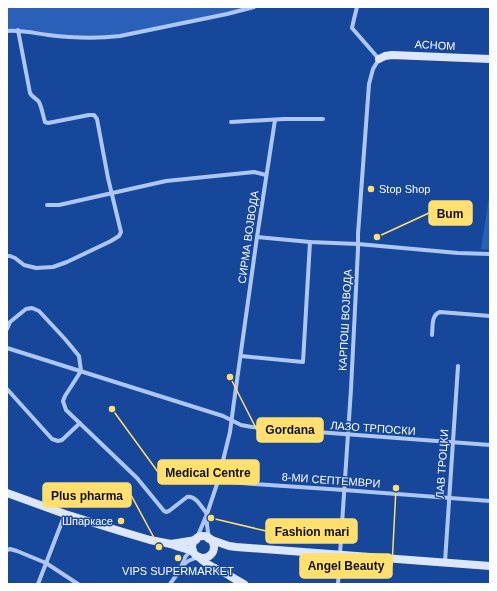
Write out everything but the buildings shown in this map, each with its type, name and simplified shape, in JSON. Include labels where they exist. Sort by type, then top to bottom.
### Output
[{"type":"street","points":[[7,31],[18,30],[45,35],[73,37],[114,37],[254,7]]},
{"type":"street","points":[[357,7],[352,28],[379,59]]},
{"type":"street","points":[[7,256],[15,258],[24,265],[36,268],[53,267],[111,241],[119,236],[121,232],[97,119],[94,115],[89,115],[48,123],[45,122],[38,101],[31,96],[30,93],[18,30]]},
{"type":"street","name":"АСНОМ","points":[[379,59],[392,55],[490,59]]},
{"type":"street","name":"КАРПОШ ВОЈВОДА","points":[[338,584],[369,84],[373,69],[379,59]]},
{"type":"street","points":[[231,122],[323,119]]},
{"type":"street","name":"СИРМА ВОЈВОДА","points":[[196,540],[207,514],[218,481],[232,421],[257,237],[275,120]]},
{"type":"street","points":[[47,205],[59,205],[166,181],[254,172],[266,175]]},
{"type":"street","points":[[257,237],[490,254]]},
{"type":"street","points":[[240,356],[303,362],[310,242]]},
{"type":"street","points":[[7,329],[10,322],[26,309],[32,308],[39,311],[56,329],[79,356],[82,371],[65,396],[63,401],[66,410],[137,478],[164,511],[169,511],[187,497],[193,497],[207,514],[209,538],[213,544],[214,564],[219,570]]},
{"type":"street","points":[[432,335],[434,316],[440,312],[490,316]]},
{"type":"street","name":"ЛАЗО ТРПОСКИ","points":[[7,348],[223,416],[241,425],[348,435],[490,445]]},
{"type":"street","name":"ЛАВ ТРОЦКИ","points":[[444,563],[458,366]]},
{"type":"street","points":[[7,389],[52,439],[58,441],[62,440],[80,423]]},
{"type":"street","name":"8-МИ СЕПТЕМВРИ","points":[[218,481],[490,501]]},
{"type":"street","points":[[7,494],[150,540],[171,544],[205,558],[213,551],[229,546]]},
{"type":"street","points":[[38,584],[66,514]]},
{"type":"street","points":[[171,544],[196,540],[204,537],[229,546],[490,566]]},
{"type":"street","points":[[196,540],[193,545],[196,554],[205,563],[244,584]]},
{"type":"street","points":[[179,547],[184,560]]},
{"type":"street","points":[[7,550],[10,549],[17,551],[46,563],[78,584]]},
{"type":"street","points":[[170,584],[188,553],[196,554]]},
{"type":"street","points":[[181,567],[196,554]]},
{"type":"shaded area","points":[[7,7],[254,7],[103,38],[7,31]]},
{"type":"shaded area","points":[[490,191],[490,250],[481,249]]},
{"type":"place","name":"Stop Shop","points":[[371,189]]},
{"type":"place","name":"Bum","points":[[377,237]]},
{"type":"place","name":"Gordana","points":[[230,377]]},
{"type":"place","name":"Medical Centre","points":[[112,409]]},
{"type":"place","name":"Angel Beauty","points":[[396,488]]},
{"type":"place","name":"Fashion mari","points":[[211,518]]},
{"type":"place","name":"Шпаркасе","points":[[121,521]]},
{"type":"place","name":"Plus pharma","points":[[159,547]]},
{"type":"place","name":"VIPS SUPERMARKET","points":[[178,558]]}]
